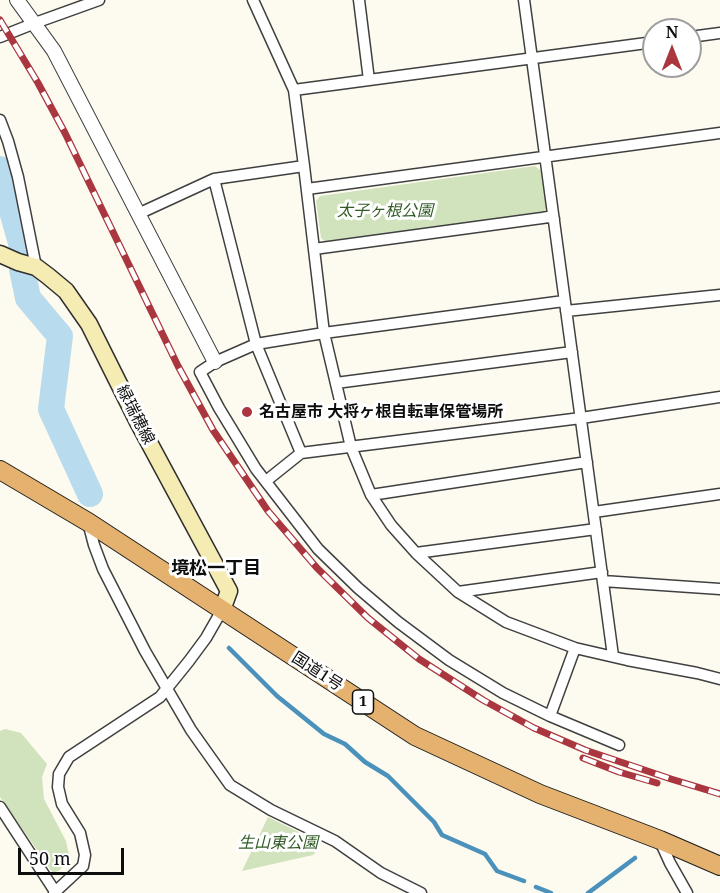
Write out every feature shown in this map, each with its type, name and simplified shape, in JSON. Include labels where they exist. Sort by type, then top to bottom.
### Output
[{"type":"highway","name":"国道1号","points":[[0,470],[88,522],[416,736],[540,794],[660,840],[720,866]]},
{"type":"main road","name":"緑瑞穂線","points":[[0,254],[27,265],[66,291],[89,324],[138,422],[229,591],[222,610]]},
{"type":"street","points":[[17,0],[54,51],[215,362]]},
{"type":"street","points":[[0,37],[99,0]]},
{"type":"street","points":[[253,0],[294,90],[324,333],[351,447],[371,495],[391,525],[416,553],[458,592],[506,622],[575,648],[720,679]]},
{"type":"street","points":[[359,0],[369,80]]},
{"type":"street","points":[[524,0],[613,656]]},
{"type":"street","points":[[702,35],[720,33]]},
{"type":"street","points":[[294,90],[642,44]]},
{"type":"street","points":[[0,120],[18,177],[27,265]]},
{"type":"street","points":[[307,189],[720,133]]},
{"type":"street","points":[[138,213],[214,179],[304,166]]},
{"type":"street","points":[[214,179],[256,344],[301,453]]},
{"type":"street","points":[[314,249],[548,217],[554,219]]},
{"type":"street","points":[[620,745],[550,716],[503,693],[458,666],[398,622],[358,588],[318,549],[256,469],[200,372],[215,362],[256,344],[324,333],[565,306],[720,295]]},
{"type":"street","points":[[336,383],[572,352]]},
{"type":"street","points":[[266,481],[301,453],[581,418],[720,397]]},
{"type":"street","points":[[371,495],[587,462]]},
{"type":"street","points":[[594,512],[720,494]]},
{"type":"street","points":[[88,522],[103,568],[145,651],[191,730],[230,785],[271,810],[335,842],[381,873],[421,893]]},
{"type":"street","points":[[416,553],[596,529]]},
{"type":"street","points":[[458,592],[602,577],[720,589]]},
{"type":"street","points":[[0,807],[55,893],[83,866],[85,855],[80,833],[62,804],[58,787],[59,774],[69,757],[160,697],[206,638],[222,610]]},
{"type":"street","points":[[550,716],[575,648]]},
{"type":"street","points":[[660,840],[687,893]]},
{"type":"green space","name":"太子ヶ根公園","points":[[535,166],[541,171],[547,207],[542,214],[327,243],[321,238],[316,201],[320,196]]},
{"type":"green space","points":[[5,729],[21,733],[47,764],[42,777],[44,799],[66,841],[69,855],[60,870],[53,873],[0,797],[0,731]]},
{"type":"green space","name":"生山東公園","points":[[268,817],[305,835],[317,845],[316,852],[313,855],[242,871]]},
{"type":"waterway","points":[[0,169],[23,250],[22,269],[28,298],[60,336],[51,409],[90,494]]},
{"type":"waterway","points":[[229,648],[277,696],[324,734],[345,744],[365,762],[388,776],[434,822],[442,835],[485,854],[497,871],[524,881]]},
{"type":"waterway","points":[[588,893],[635,858]]},
{"type":"waterway","points":[[536,887],[551,893]]},
{"type":"railway","points":[[0,20],[65,133],[178,366],[213,430],[268,511],[317,568],[368,618],[419,659],[483,700],[534,728],[585,750],[720,794]]},
{"type":"railway","points":[[583,758],[657,783]]},
{"type":"place","name":"名古屋市 大将ヶ根自転車保管場所","points":[[247,412]]},
{"type":"district","name":"境松一丁目","points":[[216,569]]}]
